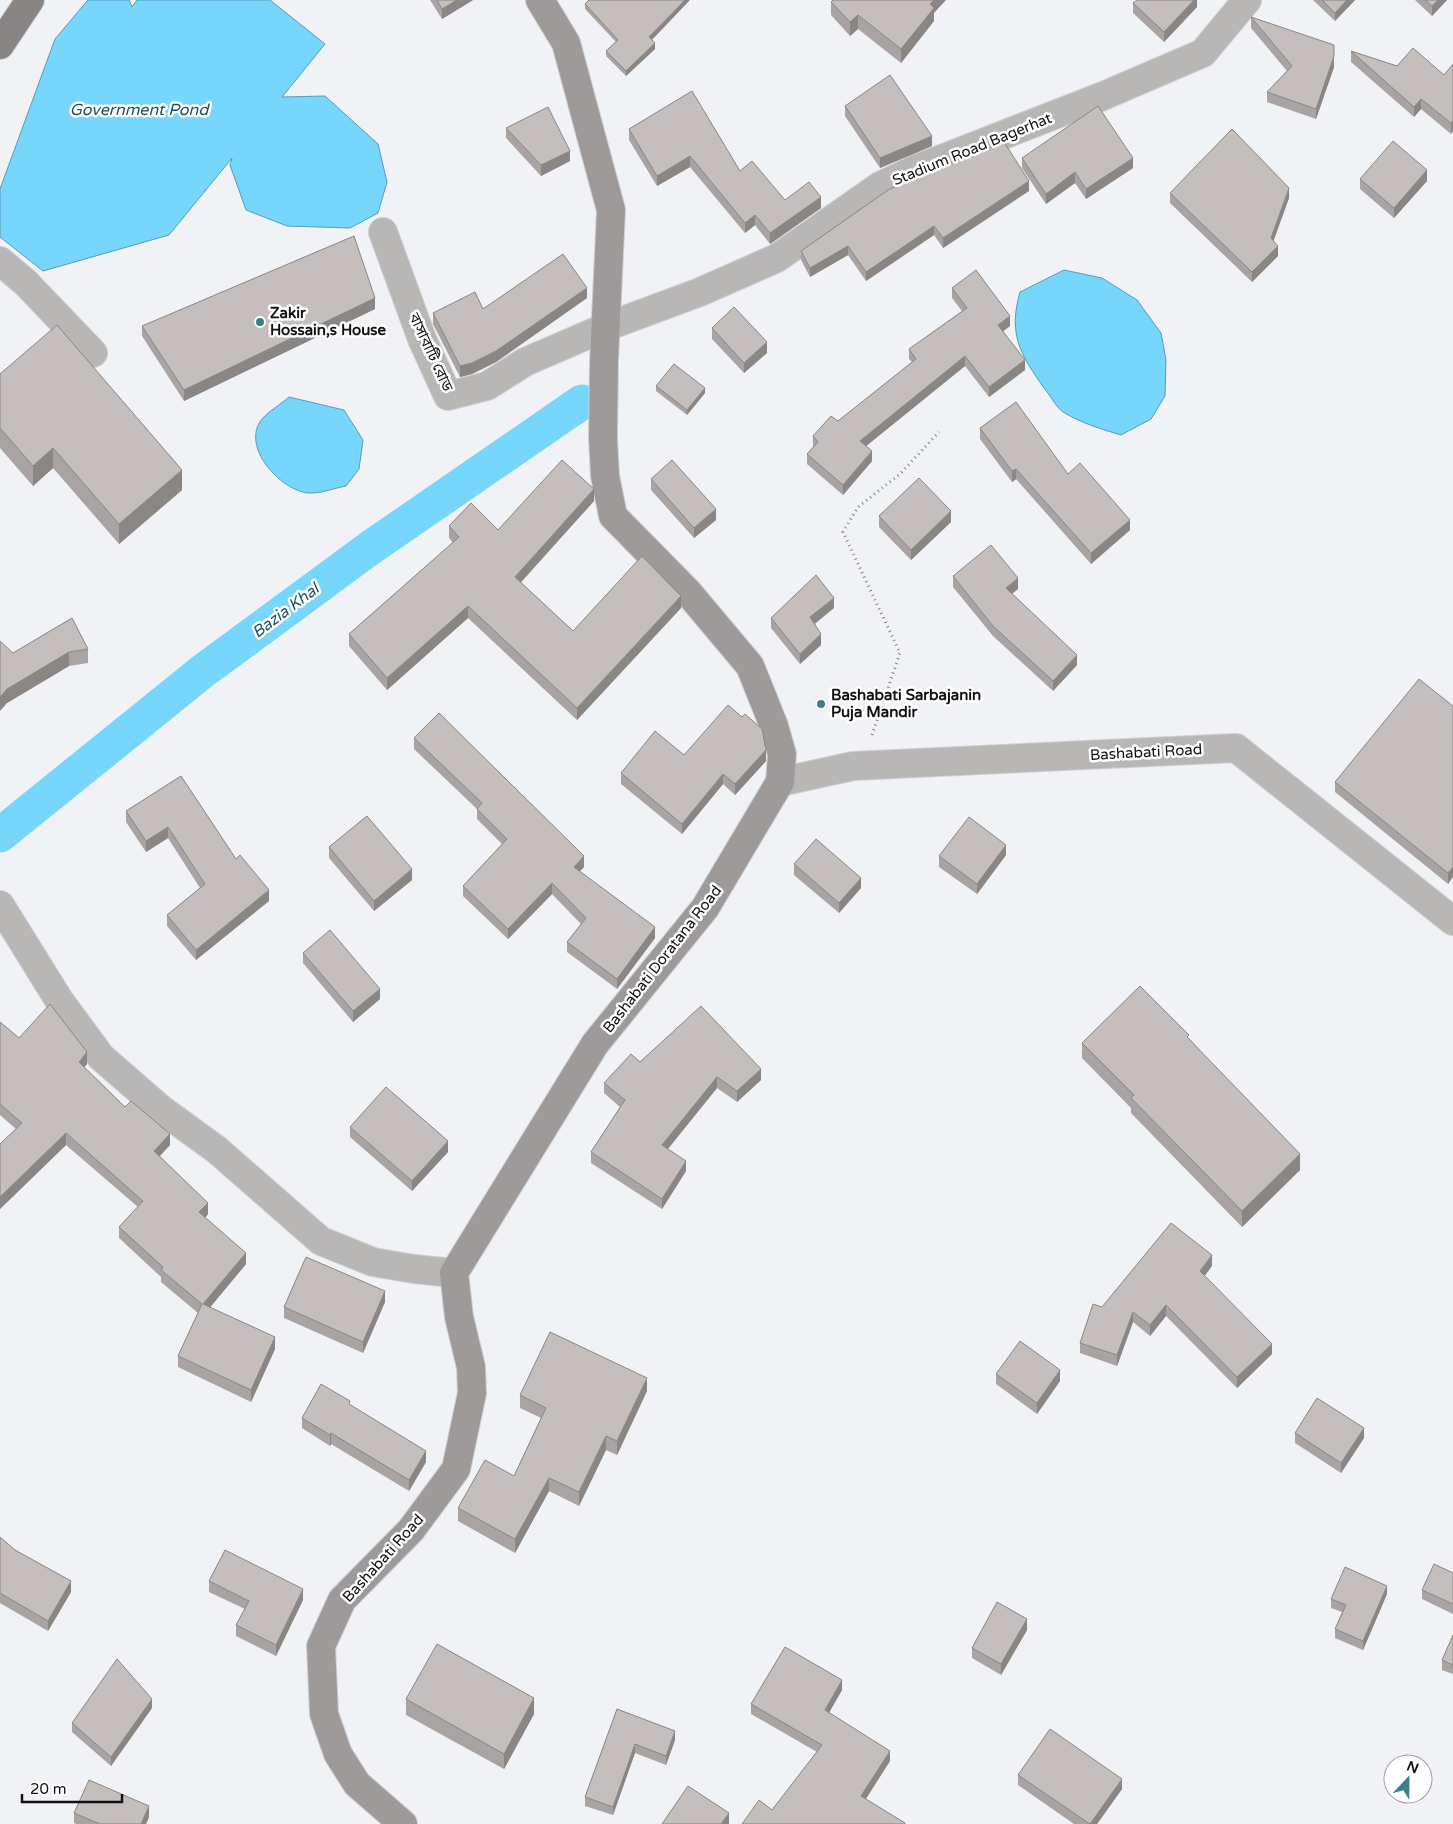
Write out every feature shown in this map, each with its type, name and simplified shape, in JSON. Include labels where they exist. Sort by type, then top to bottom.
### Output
[{"type":"main road","points":[[0,45],[30,0]]},
{"type":"street","points":[[540,0],[566,42],[611,210],[606,327]]},
{"type":"street","name":"Stadium Road Bagerhat","points":[[606,327],[700,292],[776,258],[880,186],[916,169],[1103,96],[1203,53],[1247,0]]},
{"type":"street","name":"বাসাবাটি রোড","points":[[384,232],[422,339],[448,396],[488,386],[526,362],[606,327]]},
{"type":"street","points":[[0,261],[26,283],[93,353]]},
{"type":"street","name":"Bashabati Doratana Road","points":[[454,1273],[595,1044],[705,908],[780,782],[782,754],[774,726],[750,666],[687,591],[613,516],[606,476],[603,438],[606,327]]},
{"type":"street","name":"Bashabati Road","points":[[780,782],[853,766],[1236,748],[1453,921]]},
{"type":"street","points":[[0,904],[59,1000],[101,1057],[162,1110],[217,1150],[321,1241],[372,1262],[454,1273]]},
{"type":"street","name":"Bashabati Road","points":[[403,1824],[357,1784],[338,1754],[324,1714],[321,1646],[342,1600],[411,1530],[456,1469],[472,1393],[471,1367],[459,1317],[454,1273]]},
{"type":"path","points":[[863,740],[872,735],[900,653],[843,532],[858,507],[900,474],[940,432]]},
{"type":"water","name":"Government Pond","points":[[88,0],[129,0],[132,7],[137,0],[270,0],[325,44],[282,97],[325,96],[378,144],[387,182],[378,213],[350,228],[287,226],[246,210],[230,165],[232,158],[169,235],[43,271],[0,237],[0,189],[55,39]]},
{"type":"water","points":[[1064,270],[1102,278],[1137,300],[1161,333],[1166,360],[1165,396],[1151,419],[1121,435],[1084,423],[1060,410],[1028,365],[1018,343],[1015,320],[1020,292]]},
{"type":"water","points":[[289,397],[344,410],[363,440],[359,469],[346,486],[322,492],[308,493],[286,484],[266,465],[256,442],[257,430],[262,419]]},
{"type":"building","points":[[437,0],[457,0],[442,9]]},
{"type":"building","points":[[589,0],[685,0],[649,37],[655,43],[626,71],[606,51],[618,40],[585,4]]},
{"type":"building","points":[[833,0],[934,0],[930,4],[934,8],[901,49],[858,15],[850,22],[831,2]]},
{"type":"building","points":[[1137,0],[1194,0],[1164,32],[1133,3]]},
{"type":"building","points":[[1322,0],[1347,0],[1335,13]]},
{"type":"building","points":[[1425,0],[1438,0],[1432,6]]},
{"type":"building","points":[[1251,17],[1334,45],[1334,56],[1316,109],[1267,92],[1292,66]]},
{"type":"building","points":[[1413,48],[1444,75],[1453,64],[1453,121],[1451,123],[1421,99],[1414,107],[1351,51],[1397,66]]},
{"type":"building","points":[[890,75],[932,136],[880,158],[845,106]]},
{"type":"building","points":[[692,91],[740,171],[752,161],[785,200],[809,182],[821,197],[770,233],[755,215],[745,223],[690,156],[657,176],[629,129]]},
{"type":"building","points":[[1098,106],[1133,158],[1086,189],[1075,172],[1046,194],[1022,158]]},
{"type":"building","points":[[548,107],[570,151],[541,165],[506,128]]},
{"type":"building","points":[[1232,129],[1289,188],[1271,238],[1278,246],[1252,272],[1170,193]]},
{"type":"building","points":[[1393,141],[1427,170],[1394,208],[1360,179]]},
{"type":"building","points":[[1004,142],[1029,181],[943,238],[934,226],[866,272],[848,246],[810,268],[801,251],[888,190],[922,174]]},
{"type":"building","name":"Zakir Hossain,s House","points":[[354,236],[375,298],[184,390],[142,326]]},
{"type":"building","points":[[563,254],[587,288],[496,351],[472,363],[460,366],[433,313],[475,292],[483,309]]},
{"type":"building","points":[[976,270],[1010,316],[998,325],[1025,360],[989,387],[965,356],[860,441],[872,451],[843,485],[807,454],[818,442],[813,436],[831,416],[838,421],[916,359],[909,349],[967,308],[952,288]]},
{"type":"building","points":[[734,307],[767,342],[744,363],[712,328]]},
{"type":"building","points":[[57,325],[182,470],[119,524],[53,448],[33,466],[0,428],[0,374]]},
{"type":"building","points":[[674,364],[705,388],[687,410],[656,386]]},
{"type":"building","points":[[1016,402],[1068,474],[1080,463],[1130,520],[1091,553],[1016,469],[1012,471],[980,428]]},
{"type":"building","points":[[562,460],[594,489],[515,577],[573,631],[642,556],[681,596],[577,708],[468,606],[387,678],[349,634],[459,537],[449,526],[471,503],[498,530]]},
{"type":"building","points":[[672,460],[716,509],[694,528],[651,479]]},
{"type":"building","points":[[919,478],[951,511],[911,550],[879,516]]},
{"type":"building","points":[[991,545],[1018,578],[1006,588],[1077,655],[1053,681],[993,626],[953,576]]},
{"type":"building","points":[[816,575],[834,598],[810,617],[821,634],[800,654],[771,618]]},
{"type":"building","points":[[72,618],[88,649],[69,652],[7,689],[0,697],[0,641],[13,653]]},
{"type":"building","points":[[1419,679],[1453,706],[1453,867],[1448,873],[1335,782]]},
{"type":"building","points":[[728,705],[742,717],[745,714],[762,729],[766,750],[735,784],[723,774],[682,824],[621,773],[655,731],[684,755]]},
{"type":"building","points":[[439,713],[584,856],[574,867],[655,927],[617,979],[567,942],[586,918],[552,883],[508,929],[463,886],[507,839],[477,809],[482,803],[414,738]]},
{"type":"building","points":[[181,776],[236,859],[240,855],[269,890],[196,950],[167,915],[205,884],[168,827],[146,841],[126,811]]},
{"type":"building","points":[[367,816],[412,869],[374,901],[329,847]]},
{"type":"building","points":[[969,817],[1006,845],[977,884],[939,856]]},
{"type":"building","points":[[816,839],[861,878],[839,903],[794,864]]},
{"type":"building","points":[[330,930],[380,989],[353,1011],[303,953]]},
{"type":"building","points":[[1140,986],[1189,1035],[1187,1037],[1300,1154],[1242,1211],[1131,1098],[1134,1095],[1082,1043]]},
{"type":"building","points":[[50,1004],[87,1052],[79,1062],[125,1107],[131,1101],[170,1134],[154,1151],[208,1203],[199,1212],[246,1253],[203,1304],[275,1337],[251,1390],[178,1356],[202,1304],[161,1270],[163,1267],[119,1227],[143,1201],[66,1133],[0,1197],[0,1144],[22,1123],[0,1104],[0,1022],[19,1038]]},
{"type":"building","points":[[701,1006],[761,1069],[737,1091],[717,1077],[662,1145],[686,1161],[662,1199],[591,1152],[625,1100],[604,1083],[631,1054],[640,1062]]},
{"type":"building","points":[[386,1087],[448,1141],[412,1181],[350,1127]]},
{"type":"building","points":[[1171,1223],[1212,1255],[1200,1271],[1272,1344],[1237,1377],[1166,1305],[1150,1325],[1133,1312],[1117,1355],[1080,1343],[1093,1304],[1102,1307]]},
{"type":"building","points":[[306,1257],[385,1291],[363,1342],[284,1307]]},
{"type":"building","points":[[550,1332],[647,1378],[617,1441],[606,1436],[579,1492],[549,1478],[515,1539],[458,1508],[485,1460],[514,1476],[546,1408],[520,1395]]},
{"type":"building","points":[[1020,1341],[1060,1370],[1037,1403],[996,1374]]},
{"type":"building","points":[[321,1384],[350,1401],[349,1404],[426,1451],[409,1480],[331,1433],[330,1435],[302,1418]]},
{"type":"building","points":[[1317,1398],[1364,1428],[1341,1463],[1295,1433]]},
{"type":"building","points":[[0,1537],[15,1550],[71,1581],[48,1621],[0,1593]]},
{"type":"building","points":[[225,1550],[303,1589],[276,1645],[236,1625],[249,1601],[209,1581]]},
{"type":"building","points":[[1434,1564],[1453,1573],[1453,1604],[1422,1590]]},
{"type":"building","points":[[1345,1567],[1387,1586],[1363,1641],[1335,1629],[1346,1605],[1331,1599]]},
{"type":"building","points":[[997,1602],[1027,1619],[1001,1664],[972,1648]]},
{"type":"building","points":[[1453,1635],[1453,1665],[1442,1660]]},
{"type":"building","points":[[437,1644],[534,1698],[504,1754],[406,1699]]},
{"type":"building","points":[[785,1647],[842,1680],[825,1710],[890,1751],[861,1796],[905,1824],[742,1824],[759,1800],[772,1810],[822,1745],[751,1704]]},
{"type":"building","points":[[117,1659],[152,1699],[111,1757],[72,1723]]},
{"type":"building","points":[[617,1709],[675,1731],[666,1756],[635,1744],[613,1807],[585,1797]]},
{"type":"building","points":[[1050,1729],[1122,1779],[1090,1824],[1018,1775]]},
{"type":"building","points":[[89,1780],[149,1806],[141,1824],[100,1824],[74,1813]]},
{"type":"building","points":[[688,1786],[729,1813],[721,1824],[662,1824]]},
{"type":"waterway","name":"Bazia Khal","points":[[0,835],[203,671],[370,548],[582,402]]},
{"type":"place","name":"Zakir Hossain,s House","points":[[260,322]]},
{"type":"place","name":"Bashabati Sarbajanin Puja Mandir","points":[[821,704]]}]
